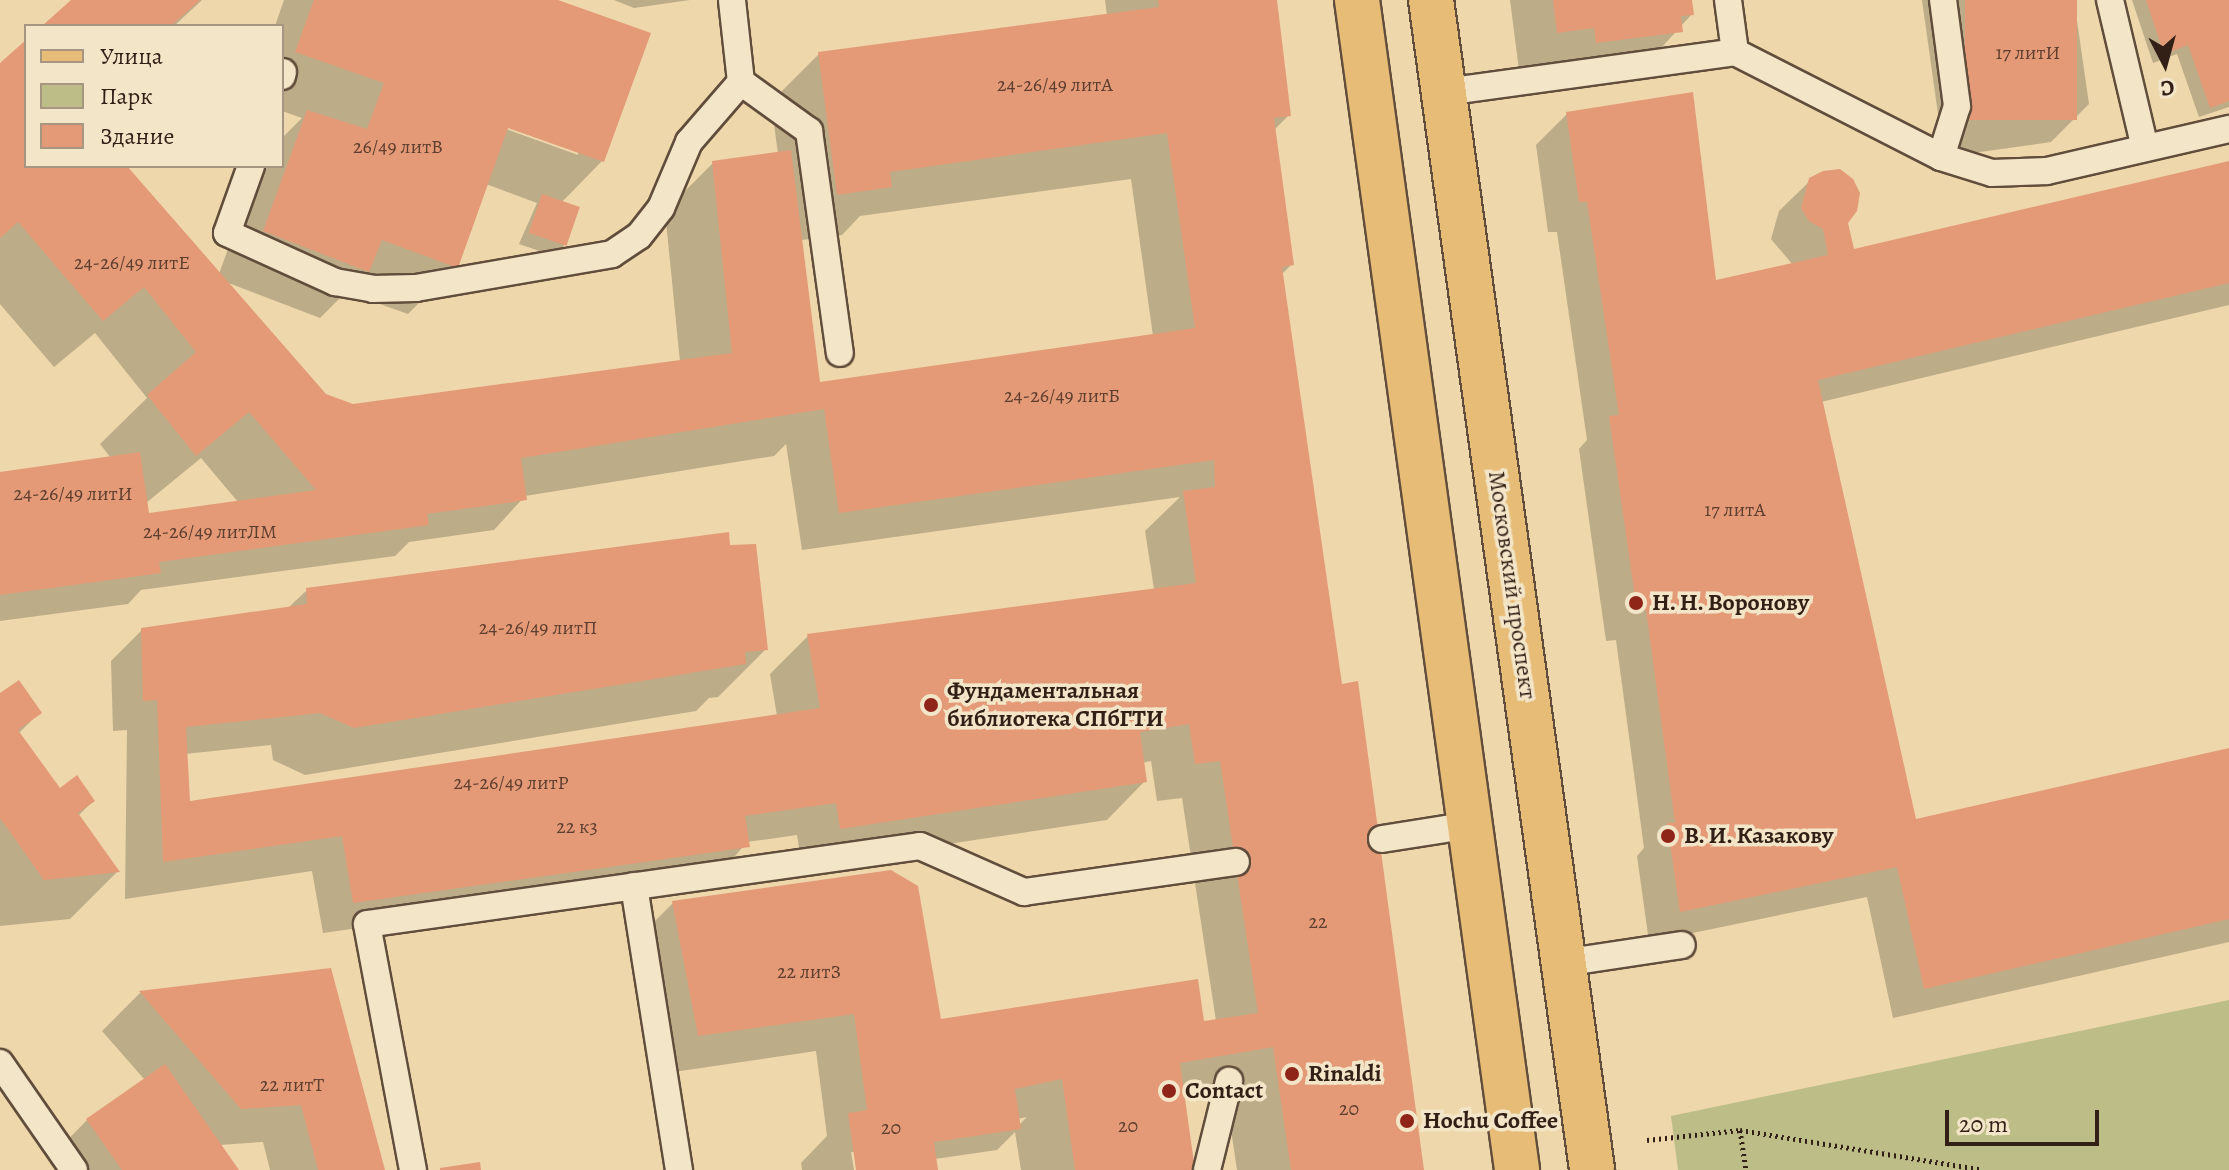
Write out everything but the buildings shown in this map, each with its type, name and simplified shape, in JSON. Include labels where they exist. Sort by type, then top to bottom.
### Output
[{"type":"main road","points":[[1357,0],[1517,1170]]},
{"type":"main road","name":"Московский проспект","points":[[1431,0],[1592,1170]]},
{"type":"lane","points":[[250,168],[227,233],[335,282],[373,289],[416,288],[612,254],[639,236],[661,208],[689,142],[741,82],[732,0]]},
{"type":"lane","points":[[1728,0],[1735,52]]},
{"type":"lane","points":[[1941,157],[1957,106],[1943,0]]},
{"type":"lane","points":[[2110,0],[2145,148]]},
{"type":"lane","points":[[1444,92],[1735,52],[1941,157],[1992,173],[2047,171],[2229,129]]},
{"type":"lane","points":[[741,82],[809,131],[840,353]]},
{"type":"lane","points":[[1382,839],[1470,825]]},
{"type":"lane","points":[[413,1170],[367,924],[920,846],[1024,892],[1236,862]]},
{"type":"lane","points":[[634,886],[679,1170]]},
{"type":"lane","points":[[1563,963],[1682,945]]},
{"type":"lane","points":[[0,1063],[74,1170]]},
{"type":"lane","points":[[1207,1170],[1229,1081]]},
{"type":"path","points":[[1647,1140],[1740,1130],[1983,1170]]},
{"type":"path","points":[[1740,1130],[1746,1170]]},
{"type":"green space","points":[[2229,1000],[2229,1170],[1678,1170],[1671,1116]]},
{"type":"place","name":"Н. Н. Воронову","points":[[1636,603]]},
{"type":"place","name":"Фундаментальная библиотека СПбГТИ","points":[[931,705]]},
{"type":"place","name":"В. И. Казакову","points":[[1668,836]]},
{"type":"place","name":"Rinaldi","points":[[1292,1074]]},
{"type":"place","name":"Contact","points":[[1169,1091]]},
{"type":"place","name":"Hochu Coffee","points":[[1407,1121]]}]
